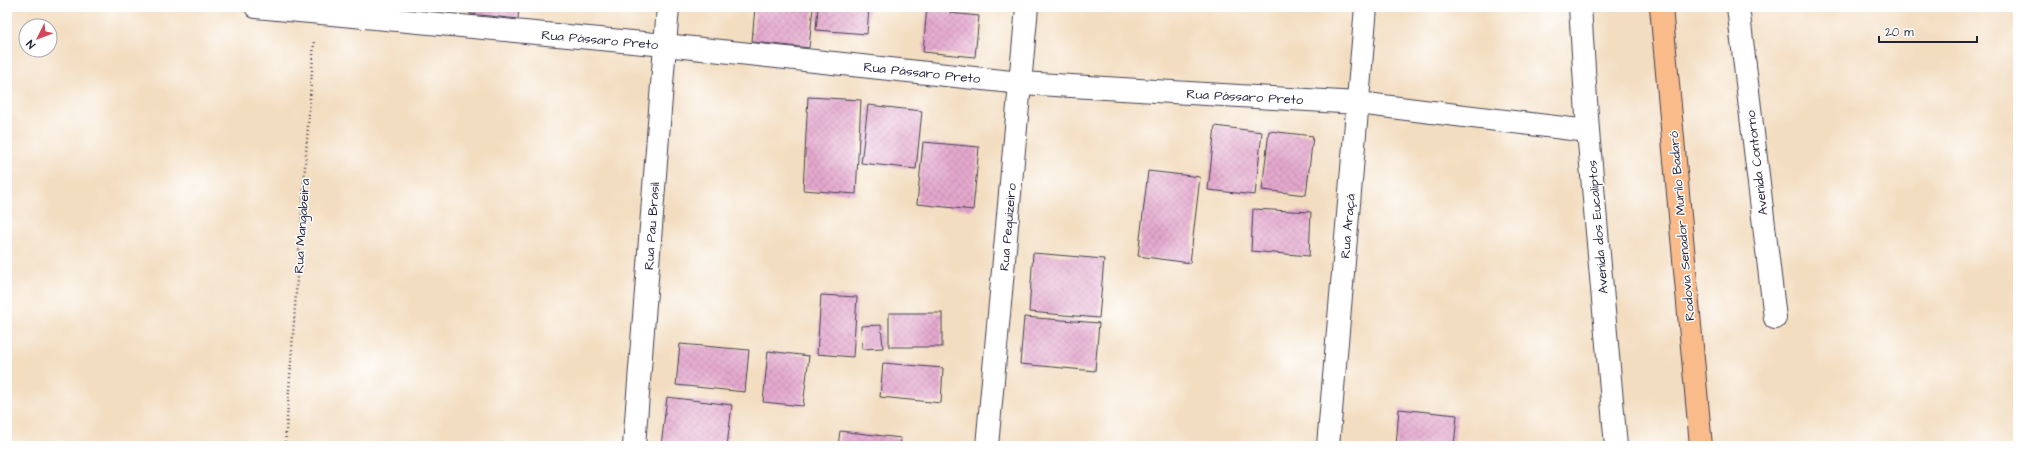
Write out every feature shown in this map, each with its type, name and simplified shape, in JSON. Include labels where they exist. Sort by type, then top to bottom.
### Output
[{"type":"main road","name":"Rodovia Senador Murilo Badaró","points":[[1661,7],[1701,446]]},
{"type":"street","name":"Rua Pássaro Preto","points":[[256,7],[317,10],[1021,83],[1358,103],[1588,131]]},
{"type":"street","name":"Rua Pau Brasil","points":[[634,446],[668,7]]},
{"type":"street","name":"Rua Pequizeiro","points":[[987,446],[1027,7]]},
{"type":"street","name":"Rua Araçá","points":[[1328,446],[1366,7]]},
{"type":"street","name":"Avenida dos Eucaliptos","points":[[1580,7],[1588,131],[1616,446]]},
{"type":"street","name":"Avenida Contorno","points":[[1738,7],[1775,318]]},
{"type":"path","name":"Rua Mangabeira","points":[[285,446],[317,10]]},
{"type":"building","points":[[470,7],[519,7],[518,19],[470,14]]},
{"type":"building","points":[[755,7],[813,7],[809,48],[752,42]]},
{"type":"building","points":[[818,7],[869,7],[867,34],[816,30]]},
{"type":"building","points":[[927,7],[950,7],[950,13],[979,16],[975,57],[923,52]]},
{"type":"building","points":[[808,97],[861,100],[856,194],[803,190]]},
{"type":"building","points":[[868,105],[922,111],[916,169],[861,163]]},
{"type":"building","points":[[1215,126],[1262,132],[1255,195],[1208,190]]},
{"type":"building","points":[[1269,131],[1313,136],[1306,195],[1262,190]]},
{"type":"building","points":[[923,142],[979,147],[973,210],[917,204]]},
{"type":"building","points":[[1148,171],[1200,177],[1190,263],[1138,256]]},
{"type":"building","points":[[1253,209],[1311,212],[1309,256],[1251,251]]},
{"type":"building","points":[[1033,253],[1104,259],[1099,318],[1029,312]]},
{"type":"building","points":[[821,295],[857,297],[853,357],[817,354]]},
{"type":"building","points":[[889,313],[942,313],[942,347],[889,347]]},
{"type":"building","points":[[1024,317],[1099,323],[1095,371],[1020,364]]},
{"type":"building","points":[[881,325],[883,348],[862,349],[861,326]]},
{"type":"building","points":[[680,344],[749,350],[745,392],[676,385]]},
{"type":"building","points":[[768,351],[809,356],[803,406],[763,402]]},
{"type":"building","points":[[883,363],[943,368],[941,403],[880,397]]},
{"type":"building","points":[[667,397],[732,405],[727,446],[661,446]]},
{"type":"building","points":[[1399,409],[1457,415],[1454,446],[1396,446]]},
{"type":"building","points":[[840,431],[901,438],[900,446],[838,446]]}]
